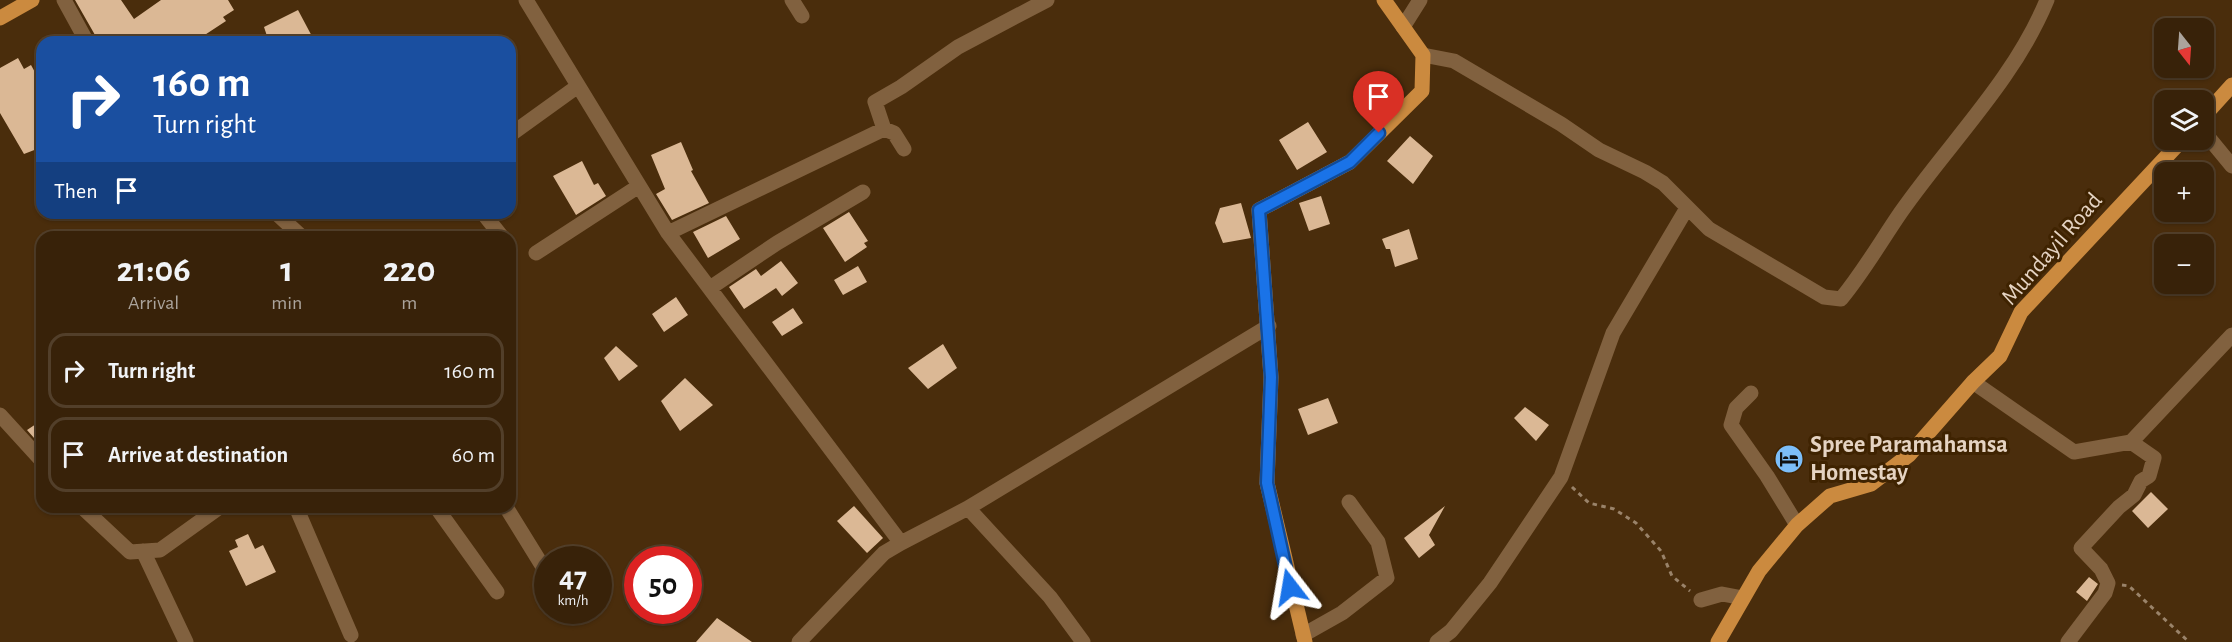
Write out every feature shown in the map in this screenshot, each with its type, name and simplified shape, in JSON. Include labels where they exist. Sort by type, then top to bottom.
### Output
[{"type":"main road","points":[[0,18],[32,0]]},
{"type":"main road","points":[[1304,638],[1267,483],[1271,377],[1259,210],[1350,162],[1422,91],[1423,55],[1384,0]]},
{"type":"main road","points":[[2214,105],[2232,85]]},
{"type":"main road","name":"Mundayil Road","points":[[1718,642],[1759,571],[1797,525],[1830,496],[1871,484],[1909,455],[1973,382],[2000,356],[2021,312],[2173,150]]},
{"type":"street","points":[[64,0],[84,36]]},
{"type":"street","points":[[526,0],[668,233],[901,543]]},
{"type":"street","points":[[792,0],[802,16]]},
{"type":"street","points":[[884,129],[875,102],[958,47],[1047,0]]},
{"type":"street","points":[[1402,27],[1420,0]]},
{"type":"street","points":[[1423,55],[1454,61],[1561,124],[1599,150],[1645,172],[1663,183],[1709,229],[1824,297],[1841,299],[1860,276],[1901,212],[1977,115],[2037,23],[2047,0]]},
{"type":"street","points":[[516,131],[578,86]]},
{"type":"street","points":[[668,233],[884,129],[894,133],[904,149]]},
{"type":"street","points":[[2214,144],[2232,166]]},
{"type":"street","points":[[536,253],[639,186]]},
{"type":"street","points":[[710,288],[777,243],[863,192]]},
{"type":"street","points":[[1437,642],[1451,631],[1490,583],[1561,477],[1612,333],[1687,208]]},
{"type":"street","points":[[282,219],[296,231]]},
{"type":"street","points":[[799,642],[884,553],[968,508],[1269,326]]},
{"type":"street","points":[[1973,382],[2074,452],[2131,442],[2232,335]]},
{"type":"street","points":[[1751,393],[1736,408],[1731,425],[1767,476],[1797,525]]},
{"type":"street","points":[[0,415],[36,454]]},
{"type":"street","points":[[2068,642],[2105,593],[2108,583],[2101,569],[2081,548],[2119,507],[2134,495],[2141,481],[2149,476],[2154,458],[2131,442]]},
{"type":"street","points":[[1304,638],[1342,613],[1387,578],[1377,543],[1349,502]]},
{"type":"street","points":[[968,508],[1050,597],[1083,642]]},
{"type":"street","points":[[88,513],[130,552],[160,550],[212,513]]},
{"type":"street","points":[[299,513],[351,635]]},
{"type":"street","points":[[440,513],[496,592]]},
{"type":"street","points":[[510,513],[534,552]]},
{"type":"street","points":[[143,551],[186,642]]},
{"type":"street","points":[[1701,600],[1722,594],[1743,598]]},
{"type":"path","points":[[1561,477],[1589,503],[1614,509],[1636,523],[1661,551],[1672,576],[1701,600]]},
{"type":"path","points":[[2108,583],[2129,586],[2189,642]]},
{"type":"building","points":[[75,0],[121,0],[134,19],[161,0],[228,0],[234,10],[223,17],[226,21],[203,36],[96,36]]},
{"type":"building","points":[[298,10],[312,36],[267,36],[264,27]]},
{"type":"building","points":[[18,58],[24,69],[31,65],[36,74],[36,149],[24,154],[0,113],[0,68]]},
{"type":"building","points":[[1308,122],[1327,152],[1297,170],[1279,140]]},
{"type":"building","points":[[1410,136],[1433,156],[1413,184],[1387,161]]},
{"type":"building","points":[[681,142],[693,170],[691,171],[709,203],[672,220],[656,194],[665,189],[651,155]]},
{"type":"building","points":[[582,161],[594,185],[598,183],[606,196],[576,215],[553,176]]},
{"type":"building","points":[[1321,196],[1330,224],[1309,231],[1299,203]]},
{"type":"building","points":[[1241,203],[1251,238],[1223,243],[1215,223],[1220,208]]},
{"type":"building","points":[[849,212],[868,241],[864,243],[867,247],[845,262],[823,228]]},
{"type":"building","points":[[726,216],[740,239],[708,258],[693,232]]},
{"type":"building","points":[[1409,229],[1418,259],[1395,267],[1390,249],[1386,249],[1382,239]]},
{"type":"building","points":[[781,261],[798,283],[782,296],[776,288],[744,309],[729,287],[756,269],[761,276]]},
{"type":"building","points":[[858,266],[867,282],[843,295],[834,280]]},
{"type":"building","points":[[676,297],[688,315],[664,332],[652,314]]},
{"type":"building","points":[[793,308],[803,323],[782,336],[772,322]]},
{"type":"building","points":[[943,344],[957,368],[928,389],[908,368]]},
{"type":"building","points":[[616,346],[638,366],[619,381],[604,358]]},
{"type":"building","points":[[685,378],[713,405],[680,431],[661,401]]},
{"type":"building","points":[[1328,398],[1338,423],[1308,435],[1298,409]]},
{"type":"building","points":[[1525,407],[1549,425],[1536,441],[1514,418]]},
{"type":"building","points":[[36,424],[36,440],[27,430]]},
{"type":"building","points":[[2151,492],[2168,509],[2148,528],[2132,511]]},
{"type":"building","points":[[854,506],[883,538],[867,553],[837,521]]},
{"type":"building","points":[[1445,506],[1429,535],[1435,545],[1419,558],[1404,538]]},
{"type":"building","points":[[248,534],[255,549],[263,545],[276,572],[246,586],[229,551],[238,547],[235,540]]},
{"type":"building","points":[[2089,577],[2098,584],[2087,601],[2076,592]]},
{"type":"building","points":[[717,618],[752,642],[696,642]]},
{"type":"place","name":"Spree Paramahamsa Homestay","points":[[1789,459]]},
{"type":"route","points":[[1290,587],[1267,483],[1271,377],[1259,210],[1350,162],[1379,133]]}]
